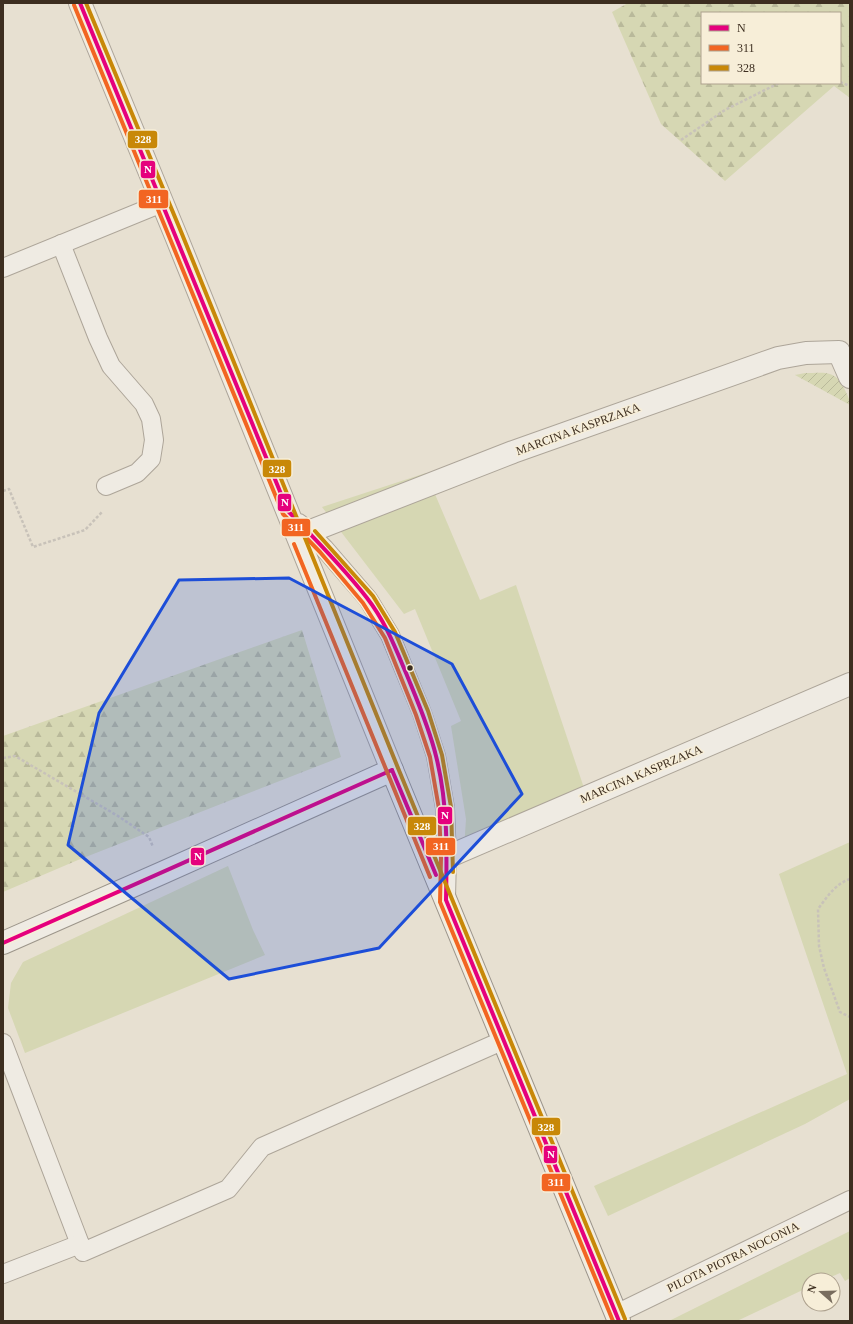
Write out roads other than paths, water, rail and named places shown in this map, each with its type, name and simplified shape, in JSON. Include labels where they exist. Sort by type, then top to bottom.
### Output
[{"type":"street","points":[[80,3],[288,511],[303,534],[392,770],[439,861],[446,900],[618,1317]]},
{"type":"street","name":"MARCINA KASPRZAKA","points":[[303,534],[513,452],[778,358],[806,353],[839,352],[850,377]]},
{"type":"street","name":"MARCINA KASPRZAKA","points":[[439,861],[850,684]]},
{"type":"street","points":[[3,943],[392,770]]},
{"type":"lane","points":[[3,268],[162,203]]},
{"type":"lane","points":[[61,244],[98,338],[111,366],[144,404],[151,419],[154,440],[151,460],[137,473],[106,486]]},
{"type":"lane","points":[[303,534],[324,548],[368,600],[390,635],[396,649],[422,713],[436,756],[445,808],[439,861]]},
{"type":"lane","points":[[3,1043],[83,1252],[228,1189],[262,1147],[504,1040]]},
{"type":"lane","name":"PILOTA PIOTRA NOCONIA","points":[[618,1317],[850,1200]]},
{"type":"lane","points":[[3,1274],[80,1244]]}]
